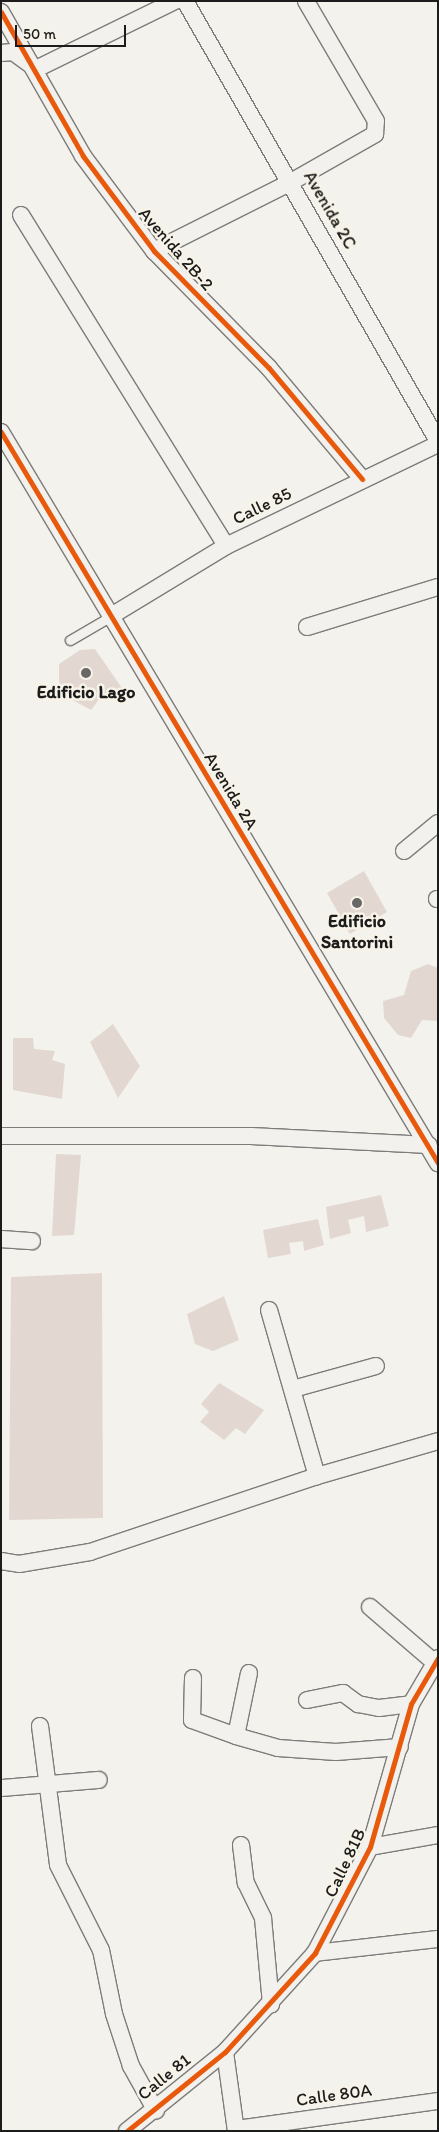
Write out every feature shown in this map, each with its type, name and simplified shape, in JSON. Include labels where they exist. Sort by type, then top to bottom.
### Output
[{"type":"street","points":[[1,53],[13,52],[36,69],[175,1]]},
{"type":"street","name":"Avenida 2C","points":[[185,1],[291,182],[438,442]]},
{"type":"street","points":[[154,251],[291,182],[370,138],[377,128],[306,1]]},
{"type":"street","name":"Avenida 2B-2","points":[[1,12],[36,69],[83,156],[154,251],[269,368],[362,479]]},
{"type":"street","points":[[21,215],[226,546]]},
{"type":"street","name":"Avenida 2A","points":[[1,432],[112,616],[422,1142],[438,1163]]},
{"type":"street","name":"Calle 85","points":[[112,616],[226,546],[438,442]]},
{"type":"street","points":[[307,626],[438,587]]},
{"type":"street","points":[[404,852],[438,823]]},
{"type":"street","points":[[1,1136],[251,1136],[422,1142],[438,1149]]},
{"type":"street","points":[[1,1239],[32,1241]]},
{"type":"street","points":[[269,1310],[317,1476]]},
{"type":"street","points":[[293,1389],[376,1366]]},
{"type":"street","points":[[1,1561],[19,1564],[90,1552],[317,1476],[438,1441]]},
{"type":"street","points":[[370,1608],[436,1660]]},
{"type":"street","name":"Calle 81B","points":[[225,2052],[271,2005],[316,1953],[370,1847],[400,1747],[410,1704],[436,1660]]},
{"type":"street","points":[[236,1736],[249,1673]]},
{"type":"street","points":[[193,1678],[192,1720],[236,1736],[278,1748],[336,1752],[400,1747]]},
{"type":"street","points":[[306,1700],[343,1693],[358,1704],[379,1708],[410,1704]]},
{"type":"street","points":[[40,1726],[58,1865],[102,1950],[114,2014],[131,2066],[156,2111]]},
{"type":"street","points":[[1,1788],[99,1780]]},
{"type":"street","points":[[370,1847],[438,1835]]},
{"type":"street","points":[[241,1845],[246,1883],[263,1918],[271,2005]]},
{"type":"street","points":[[316,1953],[438,1939]]},
{"type":"street","points":[[225,2052],[236,2130]]},
{"type":"street","name":"Calle 81","points":[[127,2131],[156,2111],[225,2052]]},
{"type":"street","name":"Calle 80A","points":[[236,2130],[438,2100]]},
{"type":"lane","points":[[70,640],[112,616]]},
{"type":"building","name":"Edificio Lago","points":[[95,649],[122,688],[110,699],[104,693],[91,710],[67,697],[59,682],[59,664],[80,650]]},
{"type":"building","name":"Edificio Santorini","points":[[364,871],[387,912],[350,934],[327,893]]},
{"type":"building","points":[[428,964],[438,968],[438,1021],[422,1020],[411,1038],[398,1035],[384,1018],[383,1001],[404,995],[411,971]]},
{"type":"building","points":[[113,1024],[140,1066],[118,1098],[90,1042]]},
{"type":"building","points":[[13,1038],[33,1038],[34,1049],[55,1051],[52,1060],[65,1064],[62,1099],[13,1090]]},
{"type":"building","points":[[56,1154],[81,1155],[74,1235],[52,1236]]},
{"type":"building","points":[[381,1195],[389,1226],[366,1232],[364,1216],[348,1220],[351,1233],[330,1239],[326,1207]]},
{"type":"building","points":[[318,1219],[324,1245],[304,1251],[303,1241],[289,1243],[291,1254],[268,1258],[263,1230]]},
{"type":"building","points":[[102,1273],[103,1518],[9,1520],[11,1277]]},
{"type":"building","points":[[224,1296],[239,1340],[213,1351],[195,1344],[187,1314]]},
{"type":"building","points":[[219,1383],[264,1410],[245,1434],[236,1428],[224,1440],[200,1422],[209,1412],[201,1404]]},
{"type":"cycle path","points":[[1,12],[83,156],[154,251],[269,368],[362,479]]},
{"type":"cycle path","points":[[1,432],[438,1163]]},
{"type":"cycle path","points":[[127,2131],[225,2052],[315,1953],[370,1847],[411,1704],[438,1658]]},
{"type":"place","name":"Edificio Lago","points":[[86,673]]},
{"type":"place","name":"Edificio Santorini","points":[[357,903]]}]
